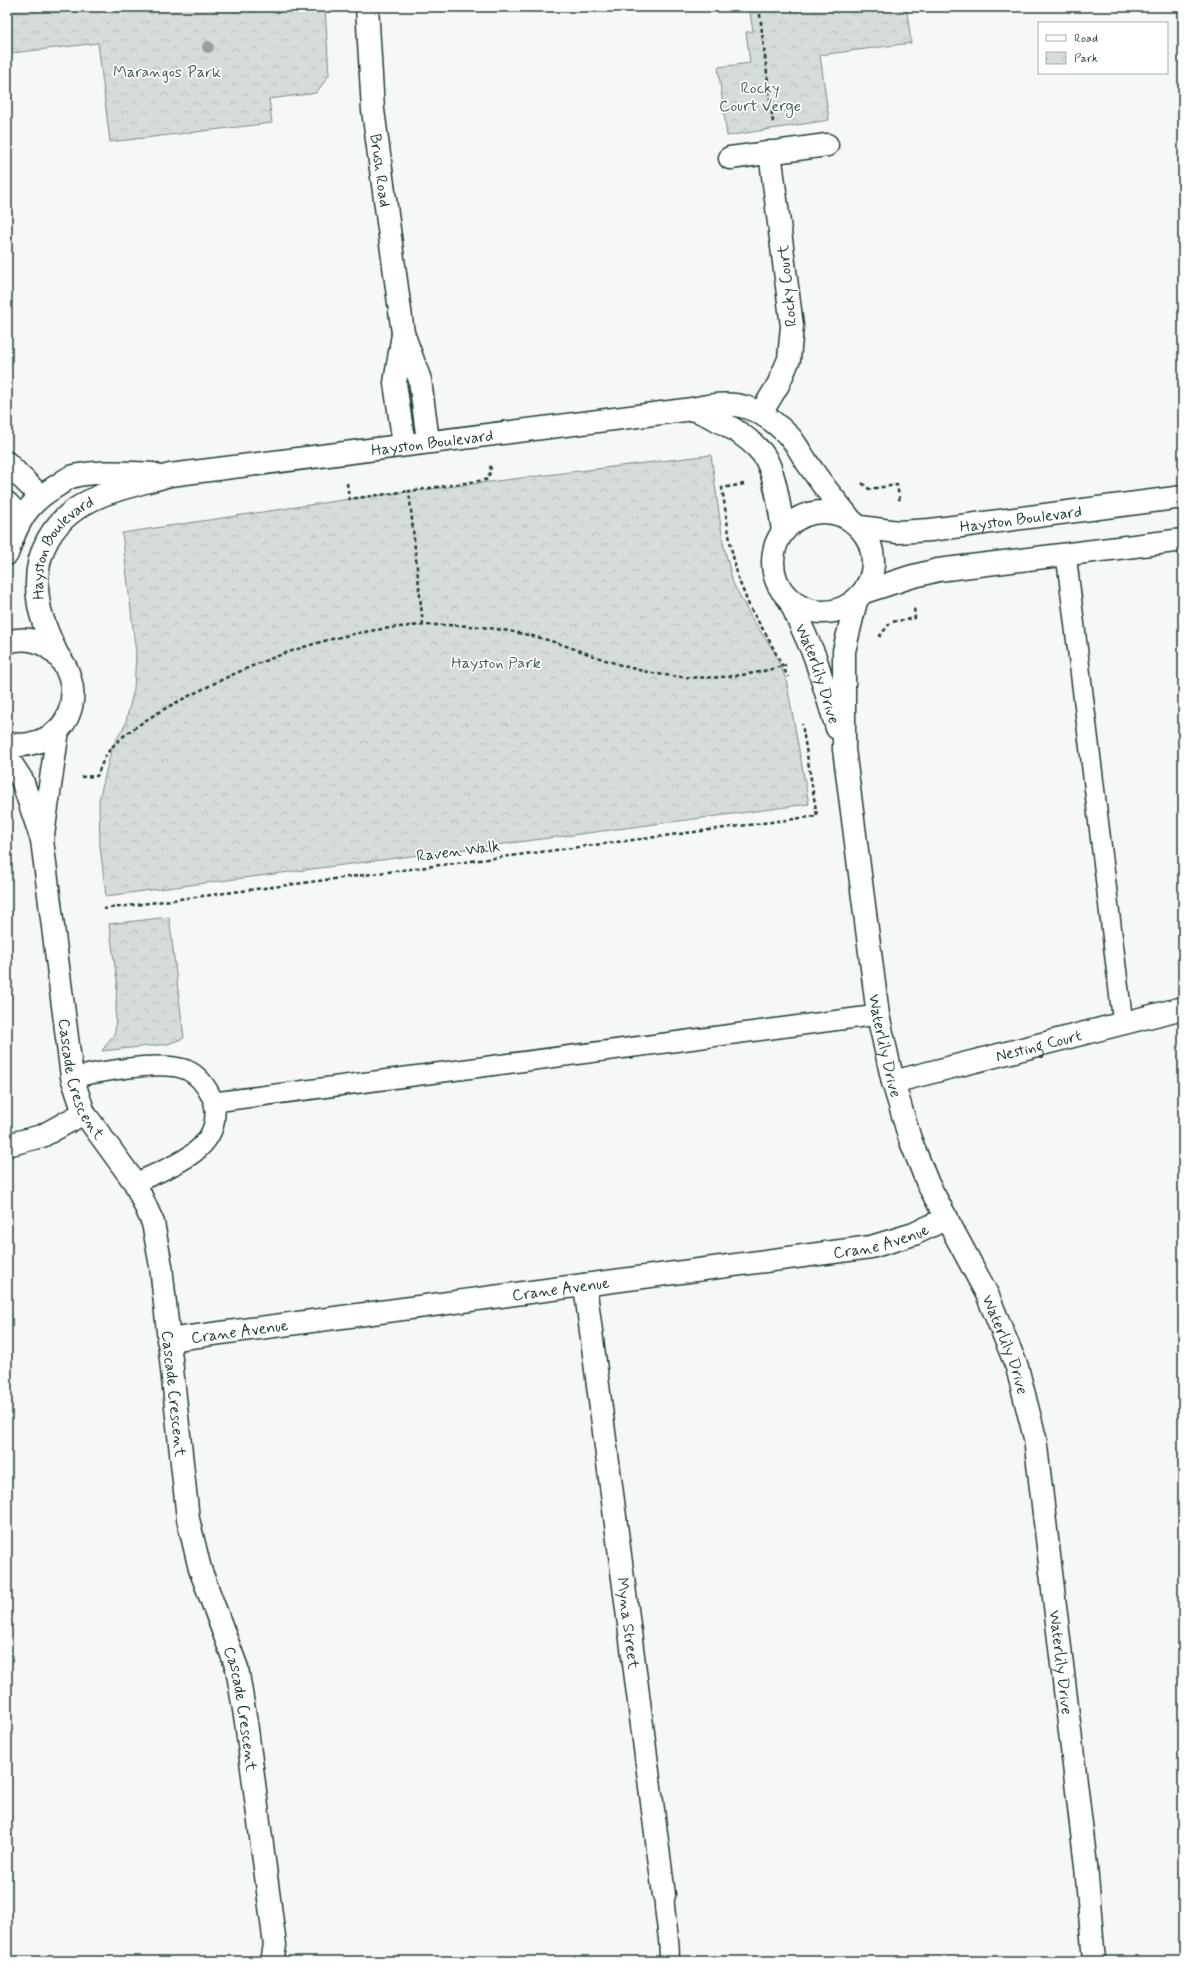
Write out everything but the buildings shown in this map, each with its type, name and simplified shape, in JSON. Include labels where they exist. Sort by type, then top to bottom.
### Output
[{"type":"street","name":"Brush Road","points":[[367,7],[373,110],[403,333],[420,380],[428,441]]},
{"type":"street","points":[[730,158],[827,145]]},
{"type":"street","name":"Rocky Court","points":[[742,434],[761,413],[778,385],[789,359],[792,326],[770,152]]},
{"type":"street","name":"Brush Road","points":[[403,333],[395,383],[404,444]]},
{"type":"street","name":"Hayston Boulevard","points":[[57,654],[39,607],[36,583],[39,556],[55,527],[79,507],[100,496],[170,475],[404,444],[693,409],[713,404],[734,403],[761,413],[791,439],[813,472],[855,523],[904,532],[930,530],[1183,497]]},
{"type":"street","points":[[693,409],[714,418],[742,434],[763,454],[773,479],[783,531]]},
{"type":"street","points":[[7,464],[40,496],[55,527]]},
{"type":"street","name":"Hayston Boulevard","points":[[7,554],[15,529],[14,510],[71,477],[108,472],[170,475]]},
{"type":"street","points":[[14,510],[55,527]]},
{"type":"street","points":[[860,596],[872,576],[873,558],[869,541],[855,523],[837,513],[822,511],[807,514],[793,520],[783,531],[775,544],[772,560],[773,575],[780,589],[790,601],[802,608],[816,612],[830,612],[844,608],[860,596],[910,577],[938,570],[1183,540]]},
{"type":"street","name":"Waterlily Drive","points":[[860,596],[844,651],[844,749],[878,1015],[893,1082],[910,1139],[928,1184],[987,1294],[1017,1366],[1035,1438],[1086,1866],[1094,1961]]},
{"type":"street","name":"Waterlily Drive","points":[[790,601],[815,657],[844,749]]},
{"type":"street","points":[[7,642],[28,640],[43,645],[57,654],[67,667],[73,683],[73,700],[68,716],[58,730],[44,740],[27,745],[7,742]]},
{"type":"street","name":"Cascade Crescent","points":[[42,840],[58,730]]},
{"type":"street","name":"Cascade Crescent","points":[[7,757],[22,780],[42,840],[72,1077],[84,1113],[135,1183],[154,1223],[161,1266],[188,1519],[200,1569],[237,1668],[246,1722],[275,1945],[272,1961]]},
{"type":"street","name":"Nesting Court","points":[[893,1082],[1183,1008]]},
{"type":"street","points":[[7,1145],[42,1136],[84,1113]]},
{"type":"street","name":"Crane Avenue","points":[[168,1340],[871,1247],[914,1234],[947,1218]]},
{"type":"street","name":"Myna Street","points":[[585,1285],[664,1895]]},
{"type":"lane","points":[[1066,554],[1123,1024]]},
{"type":"lane","points":[[215,1102],[878,1015]]},
{"type":"lane","points":[[72,1077],[162,1066],[187,1070],[204,1084],[215,1102],[215,1123],[204,1145],[186,1159],[135,1183]]},
{"type":"lane","name":"Myna Street","points":[[664,1895],[664,1910],[669,1934],[669,1961]]},
{"type":"path","points":[[759,7],[773,123]]},
{"type":"path","points":[[342,452],[350,499],[486,480],[491,471],[488,434]]},
{"type":"path","points":[[773,479],[722,488],[731,547],[738,578],[750,608],[767,636],[791,683]]},
{"type":"path","points":[[859,481],[869,489],[897,486],[904,532]]},
{"type":"path","points":[[408,491],[423,625]]},
{"type":"path","points":[[844,651],[872,646],[891,622],[915,618],[910,577]]},
{"type":"path","points":[[50,780],[96,776],[112,747],[136,728],[185,698],[229,676],[275,656],[316,643],[361,632],[423,625],[500,629],[531,636],[634,669],[658,674],[698,677],[753,675],[815,657]]},
{"type":"path","name":"Raven Walk","points":[[103,908],[817,816],[802,720]]},
{"type":"green space","name":"Marangos Park","points":[[7,7],[325,7],[329,75],[316,93],[269,99],[272,123],[110,142],[98,43],[12,53],[7,61]]},
{"type":"green space","name":"Rocky Court Verge","points":[[749,7],[900,7],[901,12],[907,11],[911,43],[820,55],[829,120],[727,136],[718,67],[750,63],[746,32],[753,31]]},
{"type":"green space","name":"Hayston Park","points":[[711,455],[723,542],[733,583],[752,619],[774,651],[786,679],[809,804],[106,896],[100,846],[99,800],[112,747],[125,725],[134,689],[136,654],[122,533],[349,499]]},
{"type":"green space","points":[[169,917],[184,1038],[168,1044],[102,1051],[115,1032],[117,980],[109,924]]}]
